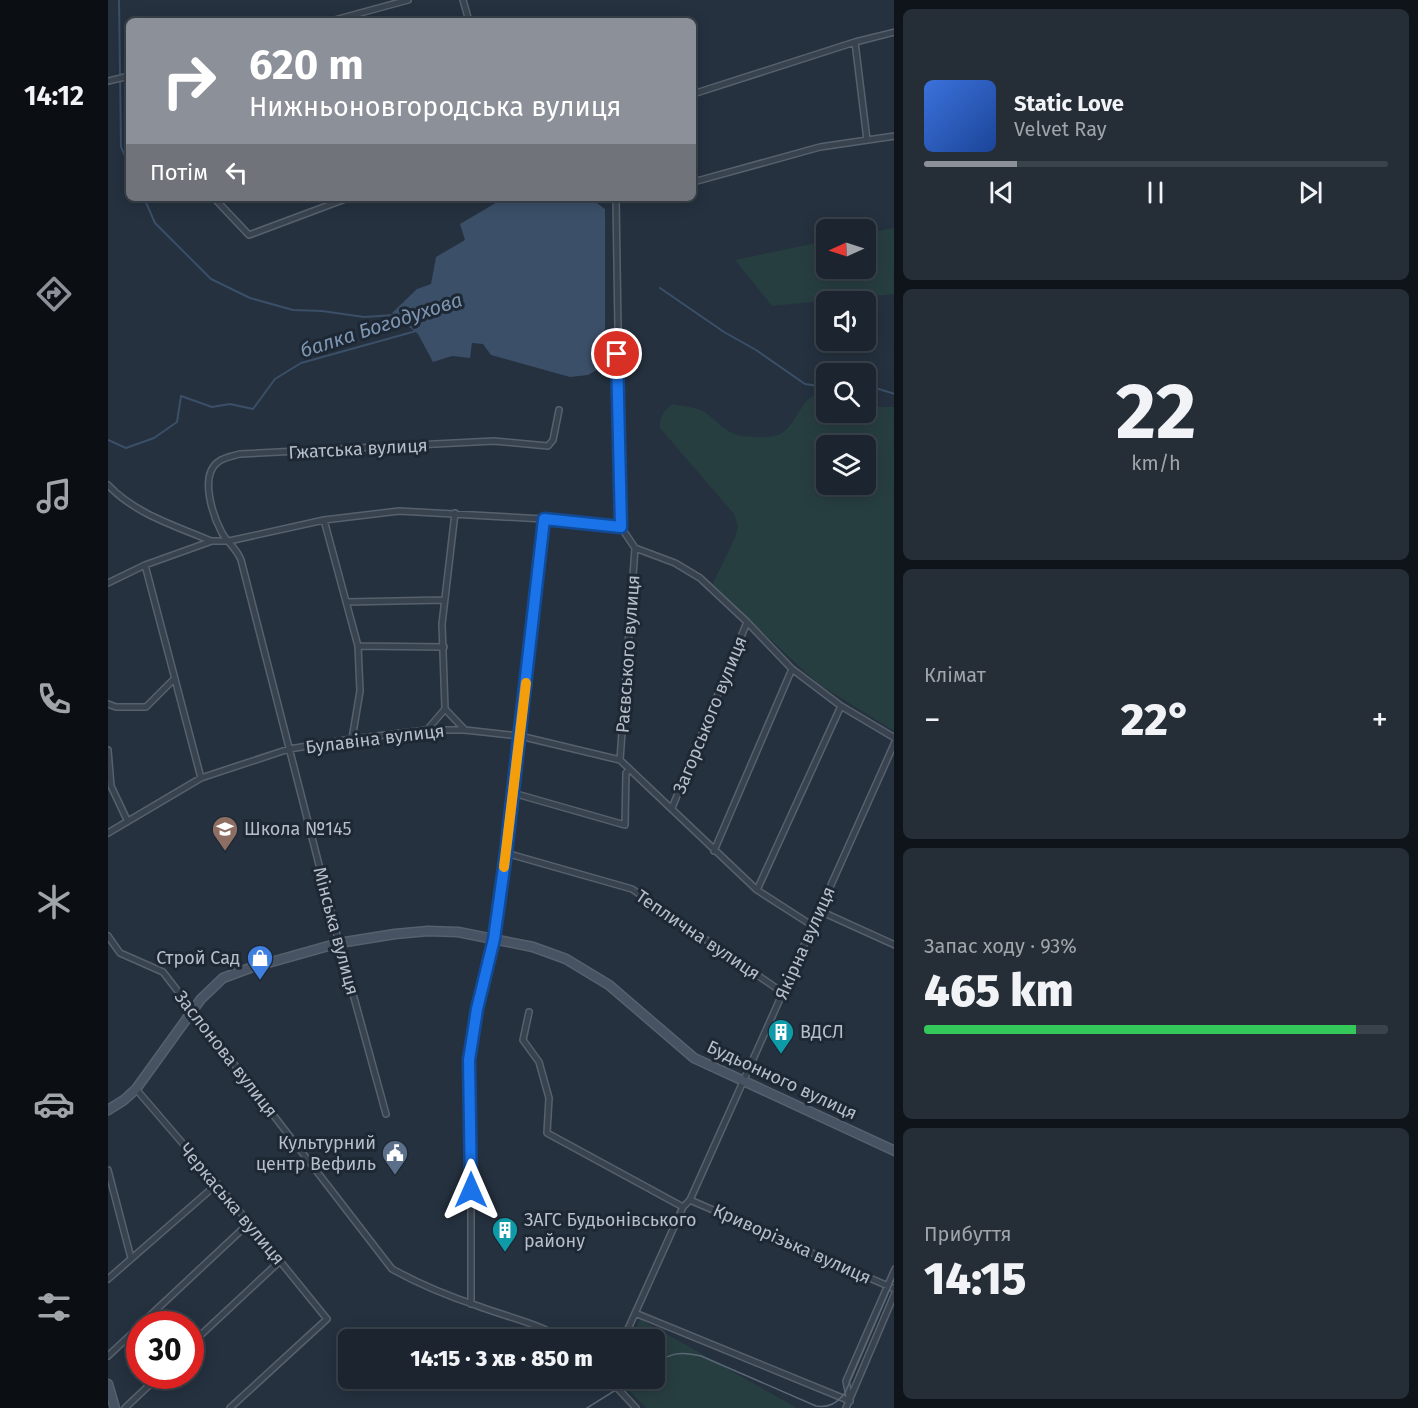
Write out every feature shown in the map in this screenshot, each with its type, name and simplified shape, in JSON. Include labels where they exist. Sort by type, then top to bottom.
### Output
[{"type":"main road","name":"Будьонного вулиця","points":[[108,1110],[136,1089],[201,999],[223,978],[250,968],[339,944],[395,934],[428,931],[458,932],[532,947],[566,959],[609,985],[694,1058],[894,1151]]},
{"type":"main road","points":[[109,1389],[115,1408]]},
{"type":"street","points":[[342,18],[408,0]]},
{"type":"street","points":[[463,0],[468,18]]},
{"type":"street","points":[[696,93],[855,42],[894,32]]},
{"type":"street","points":[[855,42],[867,140]]},
{"type":"street","points":[[108,81],[126,77]]},
{"type":"street","points":[[696,180],[820,147],[894,136]]},
{"type":"street","points":[[217,201],[249,235],[340,201]]},
{"type":"street","points":[[616,201],[621,527],[635,548],[675,563],[700,578],[792,669],[840,706],[894,740]]},
{"type":"street","name":"Гжатська вулиця","points":[[229,541],[223,534],[208,494],[211,471],[216,463],[224,459],[240,454],[494,441],[548,446],[553,440],[559,410]]},
{"type":"street","points":[[108,485],[119,497],[149,515],[212,542]]},
{"type":"street","points":[[108,583],[145,565],[212,542],[229,541],[324,520],[399,511],[544,519],[621,527]]},
{"type":"street","points":[[427,730],[445,709],[442,624],[455,513]]},
{"type":"street","points":[[471,1304],[469,1060],[477,1009],[494,939],[506,853],[544,519]]},
{"type":"street","points":[[324,520],[358,646],[360,691],[351,739]]},
{"type":"street","name":"Мінська вулиця","points":[[229,541],[236,548],[241,560],[339,944],[386,1114]]},
{"type":"street","name":"Раєвського вулиця","points":[[620,760],[635,548]]},
{"type":"street","points":[[145,565],[201,778]]},
{"type":"street","points":[[346,602],[444,600]]},
{"type":"street","name":"Загорського вулиця","points":[[672,808],[747,622]]},
{"type":"street","points":[[358,646],[444,647]]},
{"type":"street","points":[[714,851],[792,669]]},
{"type":"street","points":[[108,704],[116,707],[146,707],[174,679]]},
{"type":"street","points":[[758,890],[840,706]]},
{"type":"street","points":[[445,709],[465,730]]},
{"type":"street","name":"Булавіна вулиця","points":[[108,833],[126,820],[201,778],[289,749],[351,739],[427,730],[465,730],[520,736],[620,760]]},
{"type":"street","name":"Якірна вулиця","points":[[628,1329],[683,1207],[690,1200],[894,740]]},
{"type":"street","points":[[108,750],[111,786],[126,820]]},
{"type":"street","points":[[620,760],[758,890],[813,926]]},
{"type":"street","points":[[513,793],[625,825],[626,773],[629,770]]},
{"type":"street","name":"Теплична вулиця","points":[[506,853],[632,889],[782,992]]},
{"type":"street","points":[[819,911],[894,945]]},
{"type":"street","name":"Заслонова вулиця","points":[[108,936],[120,953],[163,972],[392,1269],[413,1281],[471,1304],[546,1329]]},
{"type":"street","points":[[529,1012],[523,1040],[539,1062],[549,1098],[547,1133],[683,1207]]},
{"type":"street","name":"Черкаська вулиця","points":[[136,1089],[327,1319],[230,1408]]},
{"type":"street","points":[[108,1170],[131,1258]]},
{"type":"street","points":[[108,1279],[217,1184]]},
{"type":"street","name":"Криворізька вулиця","points":[[690,1200],[894,1291]]},
{"type":"street","points":[[155,1311],[249,1223]]},
{"type":"street","points":[[204,1333],[280,1261]]},
{"type":"street","points":[[850,1401],[846,1381],[894,1269]]},
{"type":"street","points":[[846,1408],[894,1291]]},
{"type":"street","points":[[635,1313],[850,1401]]},
{"type":"street","points":[[108,1356],[126,1339]]},
{"type":"street","points":[[125,1408],[145,1389]]},
{"type":"street","points":[[618,1389],[636,1408]]},
{"type":"green space","points":[[894,228],[894,294],[876,296],[876,291],[816,291],[816,302],[772,306],[735,260],[816,243],[816,279],[876,279],[876,231]]},
{"type":"green space","points":[[816,395],[816,423],[876,423],[876,407],[894,407],[894,731],[817,683],[712,585],[735,538],[738,526],[734,514],[660,428],[663,414],[672,404],[701,410],[737,435],[771,437],[787,429],[810,398]]},
{"type":"green space","points":[[640,1319],[658,1329],[636,1329]]},
{"type":"green space","points":[[665,1333],[797,1408],[646,1408],[628,1389],[665,1389]]},
{"type":"water","points":[[499,201],[594,201],[605,209],[605,365],[588,375],[570,377],[491,355],[483,344],[472,343],[470,358],[452,356],[433,362],[418,334],[392,313],[417,289],[431,284],[436,257],[465,240],[460,224]]},
{"type":"waterway","points":[[119,0],[121,147],[126,158]]},
{"type":"waterway","points":[[145,201],[155,223],[211,279],[250,298],[293,310],[322,311],[364,317],[395,315]]},
{"type":"waterway","name":"балка Богодухова","points":[[660,288],[805,384],[816,386]]},
{"type":"waterway","name":"балка Богодухова","points":[[108,440],[126,448],[154,438],[177,422],[181,396],[212,407],[230,404],[253,409],[275,379],[301,363],[416,331]]},
{"type":"waterway","name":"балка Богодухова","points":[[876,388],[894,394]]},
{"type":"tram line","points":[[665,1358],[677,1354],[701,1356],[816,1406],[829,1405],[845,1393],[894,1279]]},
{"type":"tram line","points":[[587,1408],[617,1389]]},
{"type":"slow traffic","points":[[504,867],[526,683]]},
{"type":"place","name":"Школа №145","points":[[225,852]]},
{"type":"place","name":"Строй Сад","points":[[260,981]]},
{"type":"place","name":"ВДСЛ","points":[[781,1055]]},
{"type":"place","name":"Культурний центр Вефиль","points":[[395,1176]]},
{"type":"place","name":"ЗАГС Будьонівського району","points":[[505,1253]]},
{"type":"route","points":[[471,1190],[469,1060],[477,1009],[494,939],[506,853],[544,519],[621,527],[617,354]]}]
